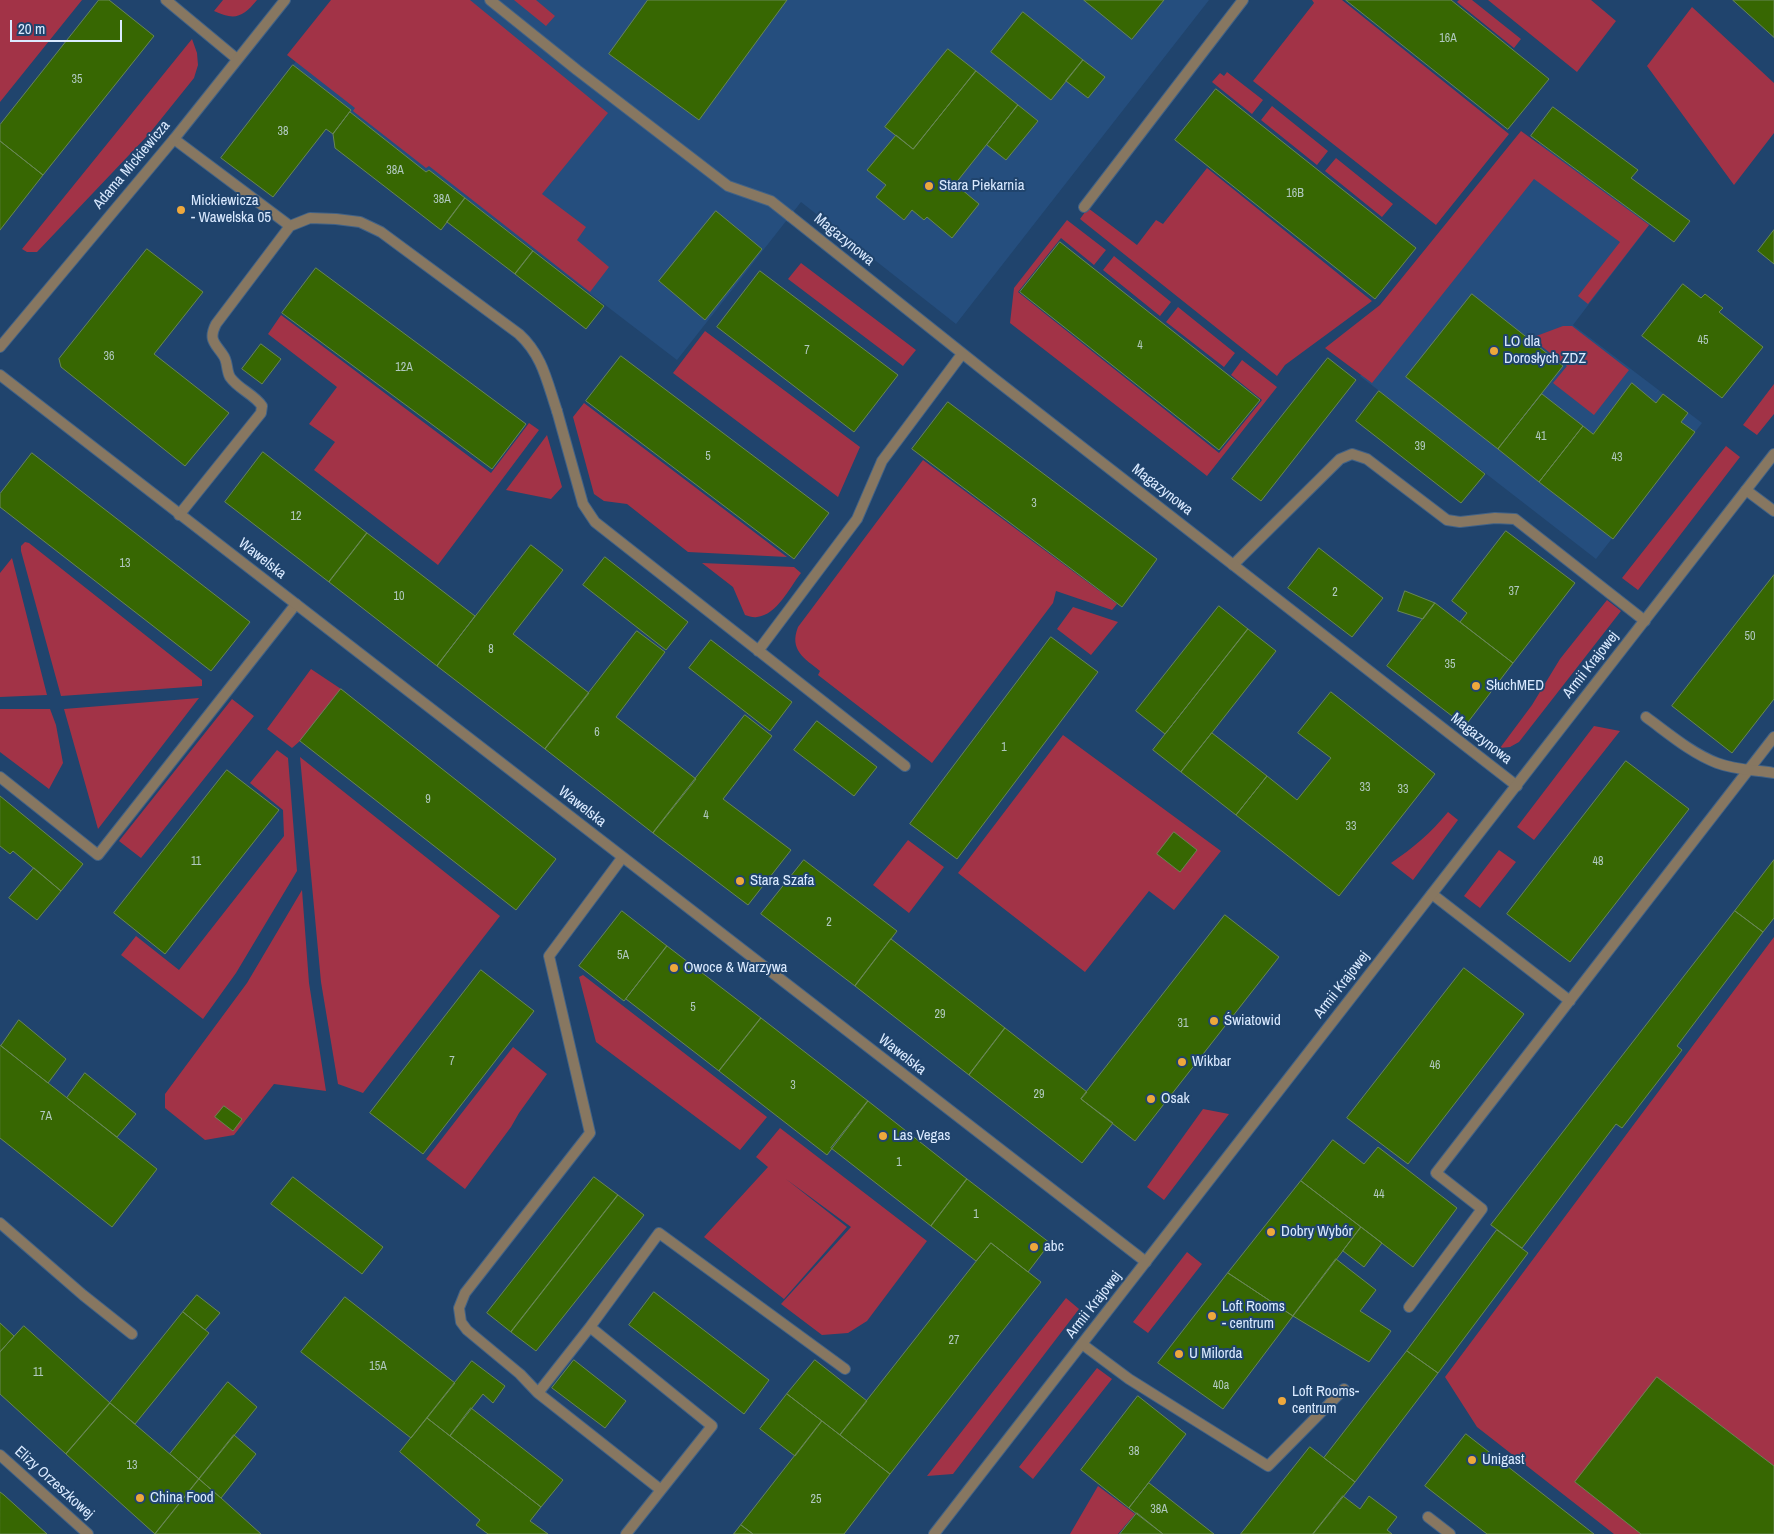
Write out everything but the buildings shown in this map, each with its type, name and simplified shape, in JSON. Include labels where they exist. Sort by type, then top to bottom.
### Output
[{"type":"street","points":[[166,0],[238,59]]},
{"type":"street","name":"Adama Mickiewicza","points":[[0,347],[174,139],[285,0]]},
{"type":"street","name":"Magazynowa","points":[[490,0],[577,70],[728,186],[771,201],[962,354],[1517,786]]},
{"type":"street","points":[[1084,207],[1244,0]]},
{"type":"street","points":[[174,139],[290,226]]},
{"type":"street","points":[[180,514],[261,413],[262,406],[258,400],[231,378],[226,369],[225,357],[214,344],[212,332],[216,324],[290,226],[310,218],[360,222],[381,232],[519,334],[529,344],[539,357],[583,504],[595,522],[905,766]]},
{"type":"street","points":[[758,651],[857,519],[882,461],[962,354]]},
{"type":"street","name":"Wawelska","points":[[0,375],[1146,1262]]},
{"type":"street","points":[[1233,565],[1340,459],[1352,454],[1367,459],[1447,520],[1460,522],[1495,518],[1515,519],[1645,620]]},
{"type":"street","name":"Armii Krajowej","points":[[934,1534],[1774,454]]},
{"type":"street","points":[[1746,490],[1774,511]]},
{"type":"street","points":[[0,777],[98,855],[296,604]]},
{"type":"street","points":[[1646,717],[1699,755],[1718,764],[1774,773]]},
{"type":"street","points":[[1409,1307],[1482,1210],[1436,1174],[1774,737]]},
{"type":"street","points":[[622,858],[549,956],[590,1133],[485,1266],[465,1293],[459,1308],[461,1322],[467,1330],[520,1374],[538,1393],[661,1490]]},
{"type":"street","points":[[1432,894],[1570,1001]]},
{"type":"street","points":[[0,1223],[83,1296],[132,1334]]},
{"type":"street","points":[[538,1393],[659,1233],[846,1369]]},
{"type":"street","points":[[590,1326],[712,1426],[626,1534]]},
{"type":"street","points":[[1082,1344],[1129,1379],[1268,1466],[1344,1389]]},
{"type":"street","name":"Elizy Orzeszkowej","points":[[0,1455],[88,1534]]},
{"type":"street","points":[[1428,1517],[1450,1534]]},
{"type":"shaded area","points":[[0,0],[82,0],[0,102]]},
{"type":"shaded area","points":[[223,0],[257,0],[243,14],[228,16],[214,11]]},
{"type":"shaded area","points":[[331,0],[470,0],[608,113],[542,194],[586,227],[577,240],[609,267],[590,292],[429,166],[426,168],[353,111],[355,108],[287,55]]},
{"type":"shaded area","points":[[347,0],[1209,0],[956,324],[801,202],[677,360],[429,170],[426,172],[293,65]]},
{"type":"shaded area","points":[[514,0],[536,0],[555,16],[546,26]]},
{"type":"shaded area","points":[[1312,0],[1342,0],[1509,134],[1436,225],[1253,81],[1314,3]]},
{"type":"shaded area","points":[[1459,0],[1472,0],[1521,39],[1514,48],[1457,2]]},
{"type":"shaded area","points":[[1488,0],[1591,0],[1616,21],[1577,72]]},
{"type":"shaded area","points":[[1692,7],[1774,83],[1774,133],[1734,185],[1647,66]]},
{"type":"shaded area","points":[[192,39],[197,53],[198,65],[194,78],[149,134],[37,252],[27,252],[22,249]]},
{"type":"shaded area","points":[[1227,72],[1263,100],[1252,114],[1212,82],[1220,73],[1224,76]]},
{"type":"shaded area","points":[[1272,106],[1328,151],[1317,165],[1261,120]]},
{"type":"shaded area","points":[[1521,131],[1649,225],[1588,304],[1578,296],[1620,242],[1534,179],[1372,383],[1325,348],[1380,305]]},
{"type":"shaded area","name":"LO dla Dorosłych ZDZ","points":[[1539,143],[1650,224],[1573,325],[1702,423],[1596,559],[1360,376],[1499,202],[1494,198]]},
{"type":"shaded area","points":[[1336,158],[1393,204],[1382,217],[1325,171]]},
{"type":"shaded area","points":[[1207,168],[1372,301],[1285,365],[1277,376],[1080,219],[1088,208],[1137,245],[1156,220],[1163,224]]},
{"type":"shaded area","points":[[1067,220],[1106,250],[1094,265],[1061,238],[1018,292],[1219,453],[1262,400],[1231,375],[1242,360],[1277,387],[1207,476],[1010,323],[1014,288]]},
{"type":"shaded area","points":[[1114,256],[1171,302],[1160,316],[1103,270]]},
{"type":"shaded area","points":[[801,263],[916,350],[903,366],[788,279]]},
{"type":"shaded area","points":[[1178,307],[1235,353],[1224,367],[1166,322]]},
{"type":"shaded area","points":[[281,315],[491,473],[529,423],[539,430],[438,565],[314,470],[335,442],[309,424],[337,387],[268,334]]},
{"type":"shaded area","points":[[1563,326],[1572,326],[1629,370],[1594,415],[1553,383],[1567,366],[1531,338]]},
{"type":"shaded area","points":[[705,331],[860,447],[838,497],[673,373]]},
{"type":"shaded area","points":[[1774,384],[1774,414],[1757,435],[1743,425]]},
{"type":"shaded area","points":[[584,403],[787,557],[688,552],[627,504],[604,501],[594,494],[573,417]]},
{"type":"shaded area","points":[[547,435],[562,487],[551,499],[506,490]]},
{"type":"shaded area","points":[[1726,446],[1740,457],[1638,590],[1622,578]]},
{"type":"shaded area","points":[[923,460],[1117,604],[1112,610],[1056,591],[1053,603],[932,763],[818,675],[820,671],[800,653],[795,642],[798,627]]},
{"type":"shaded area","points":[[25,542],[29,543],[202,680],[202,686],[61,696],[21,551],[21,546]]},
{"type":"shaded area","points":[[12,558],[47,695],[0,697],[0,573]]},
{"type":"shaded area","points":[[702,563],[794,567],[801,573],[777,606],[764,615],[754,617],[745,615],[733,587]]},
{"type":"shaded area","points":[[1607,600],[1621,611],[1519,742],[1510,747],[1500,748],[1532,705],[1560,659]]},
{"type":"shaded area","points":[[1073,607],[1118,622],[1091,655],[1057,629]]},
{"type":"shaded area","points":[[311,669],[341,689],[300,741],[292,748],[267,729]]},
{"type":"shaded area","points":[[199,698],[98,829],[64,709]]},
{"type":"shaded area","points":[[232,699],[254,716],[141,858],[119,841]]},
{"type":"shaded area","points":[[0,709],[50,709],[56,725],[63,763],[49,789],[0,752]]},
{"type":"shaded area","points":[[1594,726],[1620,731],[1534,840],[1517,827]]},
{"type":"shaded area","points":[[1063,735],[1221,851],[1174,910],[1149,891],[1085,972],[958,873]]},
{"type":"shaded area","points":[[277,750],[288,758],[297,871],[236,973],[203,1019],[121,955],[136,936],[179,970],[284,836],[283,810],[250,783]]},
{"type":"shaded area","points":[[300,757],[500,916],[363,1093],[338,1084],[321,982]]},
{"type":"shaded area","points":[[1448,812],[1458,820],[1413,880],[1391,863],[1421,840]]},
{"type":"shaded area","points":[[908,840],[944,867],[909,913],[873,885]]},
{"type":"shaded area","points":[[1499,850],[1516,862],[1480,908],[1464,896]]},
{"type":"shaded area","points":[[302,890],[309,983],[326,1091],[274,1084],[234,1135],[205,1140],[165,1108],[165,1094],[247,983]]},
{"type":"shaded area","points":[[1774,937],[1774,1534],[1614,1534],[1477,1427],[1445,1377]]},
{"type":"shaded area","points":[[583,975],[767,1117],[740,1150],[596,1042],[579,977]]},
{"type":"shaded area","points":[[513,1047],[547,1074],[465,1189],[426,1159]]},
{"type":"shaded area","points":[[1203,1109],[1229,1114],[1164,1200],[1147,1187]]},
{"type":"shaded area","points":[[780,1128],[927,1241],[867,1321],[848,1333],[822,1335],[781,1304],[851,1227],[786,1179],[847,1227],[784,1299],[704,1237],[768,1167],[756,1157]]},
{"type":"shaded area","points":[[1187,1252],[1202,1264],[1148,1333],[1133,1322]]},
{"type":"shaded area","points":[[1066,1298],[1079,1309],[953,1474],[927,1476]]},
{"type":"shaded area","points":[[1097,1368],[1112,1379],[1033,1479],[1019,1467]]},
{"type":"shaded area","points":[[1098,1486],[1135,1514],[1118,1534],[1070,1534]]},
{"type":"place","name":"Stara Piekarnia","points":[[929,186]]},
{"type":"place","name":"Mickiewicza - Wawelska 05","points":[[181,210]]},
{"type":"place","name":"LO dla Dorosłych ZDZ","points":[[1494,351]]},
{"type":"place","name":"SłuchMED","points":[[1476,686]]},
{"type":"place","name":"Stara Szafa","points":[[740,881]]},
{"type":"place","name":"Owoce & Warzywa","points":[[674,968]]},
{"type":"place","name":"Światowid","points":[[1214,1021]]},
{"type":"place","name":"Wikbar","points":[[1182,1062]]},
{"type":"place","name":"Osak","points":[[1151,1099]]},
{"type":"place","name":"Las Vegas","points":[[883,1136]]},
{"type":"place","name":"Dobry Wybór","points":[[1271,1232]]},
{"type":"place","name":"abc","points":[[1034,1247]]},
{"type":"place","name":"Loft Rooms - centrum","points":[[1212,1316]]},
{"type":"place","name":"U Milorda","points":[[1179,1354]]},
{"type":"place","name":"Loft Rooms- centrum","points":[[1282,1401]]},
{"type":"place","name":"Unigast","points":[[1472,1460]]},
{"type":"place","name":"China Food","points":[[140,1498]]}]
